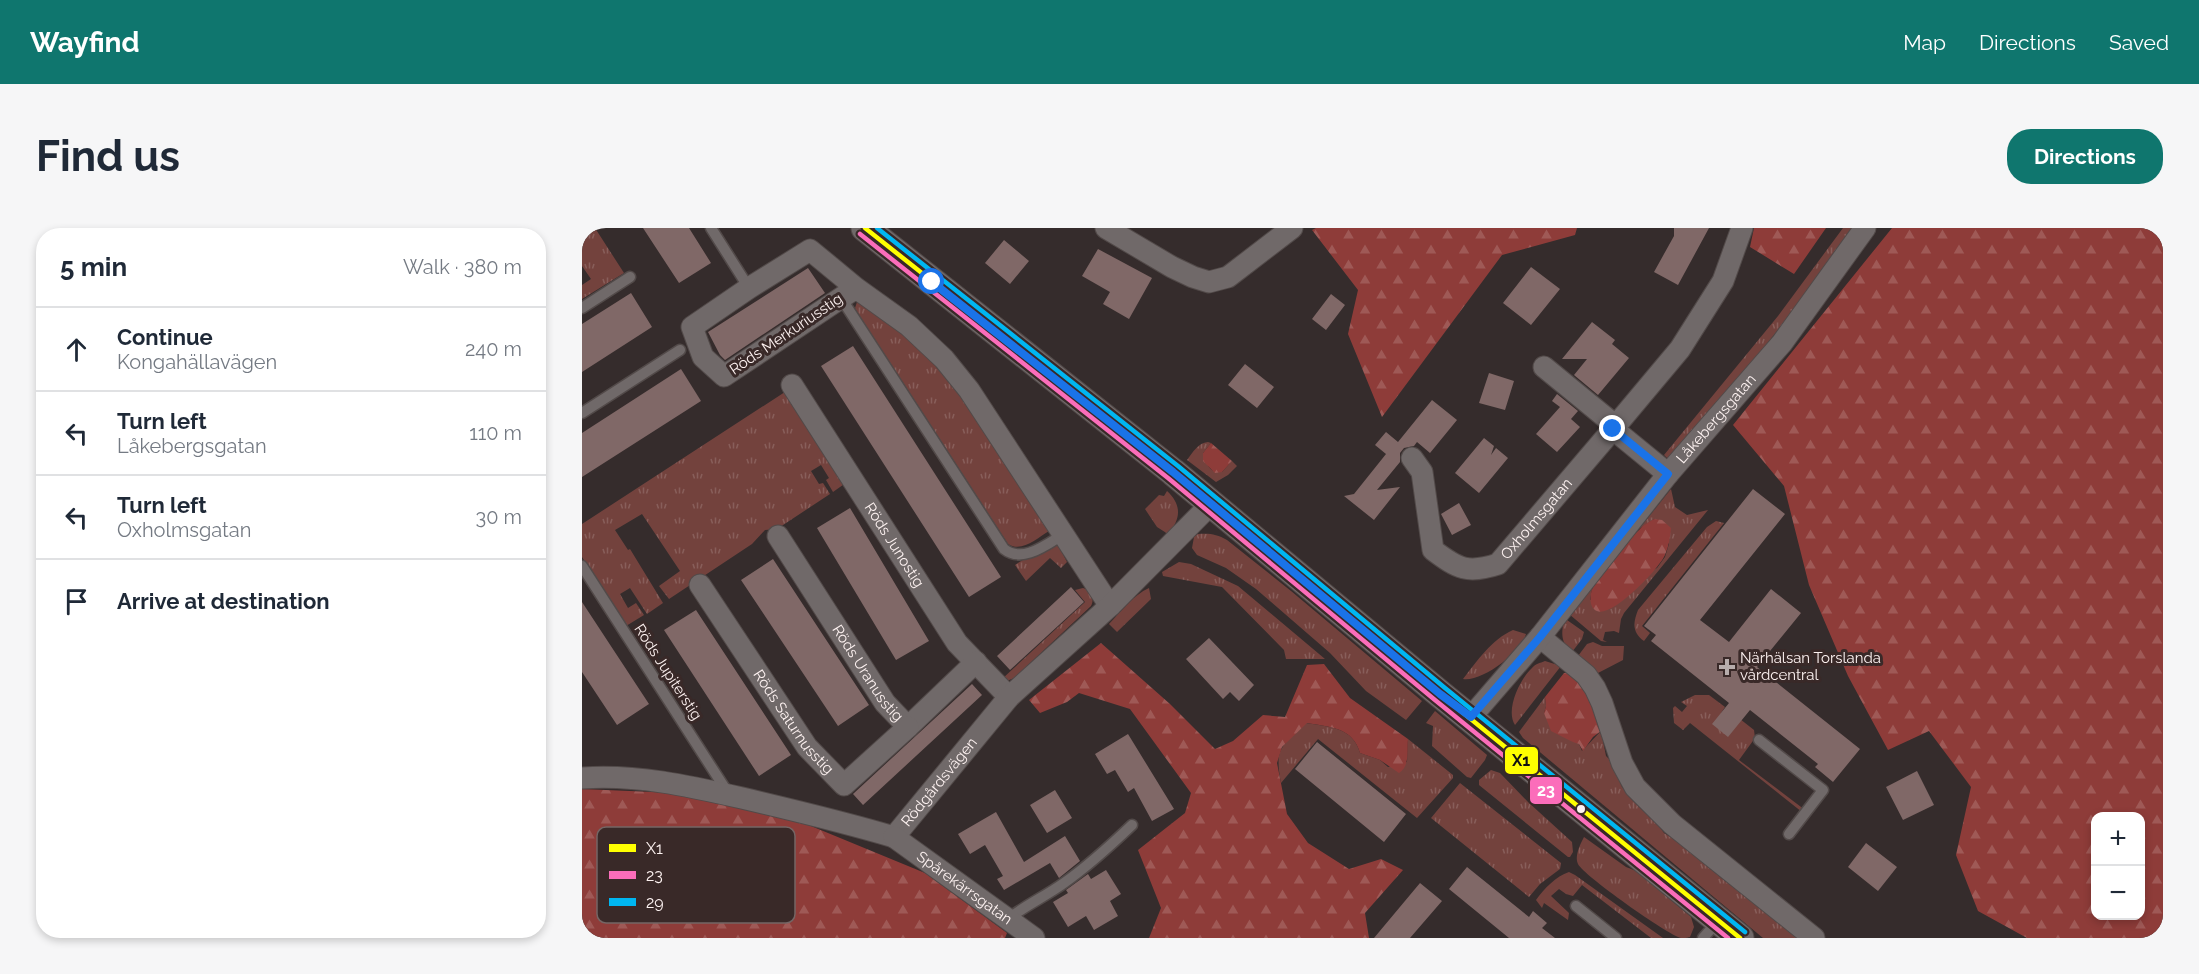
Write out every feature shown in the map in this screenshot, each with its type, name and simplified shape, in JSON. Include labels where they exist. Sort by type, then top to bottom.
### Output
[{"type":"street","points":[[865,228],[1173,472],[1440,694],[1471,717],[1710,929],[1740,938]]},
{"type":"street","points":[[1106,228],[1172,267],[1209,282],[1228,277],[1292,228]]},
{"type":"street","name":"Oxholmsgatan","points":[[1412,458],[1422,472],[1433,550],[1446,560],[1468,570],[1483,569],[1498,564],[1680,349],[1723,281],[1742,228]]},
{"type":"street","name":"Låkebergsgatan","points":[[1471,717],[1540,637],[1668,474],[1782,343],[1865,228]]},
{"type":"street","name":"Röds Merkuriusstig","points":[[849,293],[724,376],[703,357],[692,327],[810,250],[849,293],[909,326],[944,359],[969,390],[1110,606]]},
{"type":"street","points":[[1544,367],[1668,474]]},
{"type":"street","name":"Röds Junostig","points":[[792,385],[957,643],[1009,697]]},
{"type":"street","name":"Rödgårdsvägen","points":[[582,778],[636,778],[685,785],[796,810],[894,837],[1009,697],[1110,606],[1211,504]]},
{"type":"street","name":"Röds Uranusstig","points":[[778,536],[885,703],[908,727],[976,662]]},
{"type":"street","name":"Röds Saturnusstig","points":[[700,585],[807,747],[844,785],[908,727]]},
{"type":"street","points":[[1540,637],[1586,675],[1595,688],[1622,763],[1635,788],[1672,824],[1814,938]]},
{"type":"street","name":"Spårekärrsgatan","points":[[894,837],[1034,938]]},
{"type":"lane","points":[[711,228],[749,288]]},
{"type":"lane","points":[[582,308],[630,277]]},
{"type":"lane","points":[[849,293],[1004,549],[1010,554],[1028,554],[1064,534]]},
{"type":"lane","points":[[582,413],[680,351]]},
{"type":"lane","name":"Röds Jupiterstig","points":[[582,566],[729,795]]},
{"type":"lane","points":[[1759,740],[1823,790],[1789,834]]},
{"type":"lane","points":[[1008,919],[1062,885],[1132,825]]},
{"type":"lane","points":[[1576,906],[1616,938]]},
{"type":"green space","points":[[582,228],[595,228],[624,273],[582,299],[582,285],[591,279],[582,266]]},
{"type":"green space","points":[[1316,228],[1577,228],[1575,235],[1502,255],[1382,417],[1348,334],[1358,290],[1312,230]]},
{"type":"green space","points":[[1754,228],[1826,228],[1794,274],[1750,247]]},
{"type":"green space","points":[[1843,228],[1853,228],[1799,303],[1736,383],[1668,459],[1664,455],[1778,316]]},
{"type":"green space","points":[[1892,228],[2163,228],[2163,938],[2027,938],[1978,911],[1956,855],[1971,787],[1929,731],[1888,750],[1848,676],[1809,585],[1784,486],[1733,425]]},
{"type":"green space","points":[[857,302],[863,302],[921,349],[954,383],[1049,531],[1024,546],[1008,544],[859,315],[855,308]]},
{"type":"green space","points":[[788,390],[847,482],[833,492],[826,480],[829,478],[821,465],[811,471],[819,484],[823,483],[830,494],[777,529],[765,530],[752,544],[669,599],[659,586],[680,571],[642,514],[615,530],[628,550],[630,549],[663,603],[647,614],[630,588],[620,594],[628,608],[636,603],[644,615],[626,626],[582,557],[582,524]]},
{"type":"green space","points":[[1211,443],[1203,453],[1211,470],[1222,472],[1232,461],[1237,466],[1216,482],[1187,460],[1199,446]]},
{"type":"green space","points":[[1211,443],[1232,461],[1222,472],[1215,473],[1203,461],[1203,453]]},
{"type":"green space","points":[[1671,489],[1675,507],[1687,515],[1708,510],[1624,613],[1619,633],[1605,632],[1603,640],[1607,642],[1601,641],[1569,614],[1593,584],[1590,600],[1657,568],[1665,557],[1669,544],[1654,519],[1639,529]]},
{"type":"green space","points":[[1167,491],[1172,496],[1178,512],[1175,523],[1168,534],[1157,527],[1145,509],[1159,495],[1164,496]]},
{"type":"green space","points":[[1654,519],[1662,520],[1671,528],[1665,555],[1661,562],[1624,600],[1604,611],[1597,611],[1592,607],[1590,600],[1595,582],[1628,541]]},
{"type":"green space","points":[[1716,521],[1724,523],[1642,626],[1650,633],[1644,641],[1637,634],[1635,627],[1638,610],[1707,527]]},
{"type":"green space","points":[[1198,534],[1213,534],[1227,540],[1422,701],[1406,720],[1366,691],[1330,653],[1256,589],[1226,568],[1197,555],[1192,548],[1194,537]]},
{"type":"green space","points":[[1049,543],[1057,543],[1067,562],[1061,568],[1050,558],[1026,581],[1015,565]]},
{"type":"green space","points":[[1179,562],[1191,564],[1238,586],[1325,659],[1286,659],[1284,650],[1222,587],[1163,576],[1162,572]]},
{"type":"green space","points":[[1083,588],[1092,595],[1091,606],[1014,678],[1007,681],[1002,679],[1085,602],[1075,590]]},
{"type":"green space","points":[[1149,588],[1151,599],[1117,632],[1109,624],[1132,599]]},
{"type":"green space","points":[[1567,620],[1584,632],[1582,639],[1572,652],[1563,638],[1564,621]]},
{"type":"green space","points":[[1513,630],[1526,634],[1509,657],[1480,676],[1463,679],[1491,645]]},
{"type":"green space","points":[[1593,642],[1602,646],[1624,646],[1623,660],[1598,673],[1578,656],[1587,644]]},
{"type":"green space","points":[[1101,643],[1170,704],[1215,749],[1233,741],[1263,715],[1285,717],[1307,665],[1324,664],[1350,698],[1408,739],[1405,766],[1399,773],[1380,760],[1360,753],[1357,744],[1346,733],[1332,727],[1307,723],[1282,747],[1277,763],[1287,814],[1308,843],[1349,869],[1381,859],[1403,870],[1365,913],[1369,938],[1149,938],[1161,908],[1138,850],[1185,813],[1191,793],[1130,709],[1079,693],[1067,702],[1040,713],[1029,700]]},
{"type":"green space","points":[[1545,661],[1561,666],[1515,725],[1512,711],[1515,695],[1527,673]]},
{"type":"green space","points":[[1564,673],[1569,673],[1576,679],[1585,692],[1601,731],[1593,737],[1583,751],[1579,744],[1551,731],[1544,713],[1545,697]]},
{"type":"green space","points":[[1695,695],[1709,695],[1725,707],[1721,713],[1740,719],[1754,730],[1755,738],[1739,760],[1805,810],[1802,812],[1690,723],[1683,730],[1674,723],[1673,708],[1675,706],[1682,712],[1687,706],[1681,702]]},
{"type":"green space","points":[[1545,697],[1544,713],[1568,738],[1579,744],[1582,751],[1601,731],[1606,756],[1622,787],[1664,833],[1801,938],[1763,938],[1523,738],[1519,732]]},
{"type":"green space","points":[[1435,711],[1487,755],[1471,778],[1432,746],[1433,726],[1426,723]]},
{"type":"green space","points":[[1306,723],[1331,727],[1346,733],[1357,744],[1360,753],[1380,760],[1388,767],[1407,762],[1408,739],[1453,775],[1453,778],[1417,818],[1318,739],[1281,783],[1279,762],[1282,748]]},
{"type":"green space","points":[[1491,770],[1500,773],[1572,842],[1573,852],[1570,857],[1479,785],[1479,780]]},
{"type":"green space","points":[[1460,783],[1561,863],[1560,869],[1540,884],[1529,897],[1431,818]]},
{"type":"green space","points":[[582,789],[677,793],[794,819],[925,873],[1007,933],[1005,938],[582,938]]},
{"type":"green space","points":[[1584,837],[1626,867],[1636,871],[1691,917],[1694,927],[1690,937],[1681,938],[1660,927],[1583,870],[1578,864],[1577,857]]},
{"type":"green space","points":[[1569,872],[1663,938],[1651,938],[1582,885],[1573,896],[1559,889],[1551,896],[1569,913],[1568,920],[1544,903],[1542,908],[1536,900],[1551,883]]},
{"type":"building","points":[[643,228],[689,228],[711,263],[679,283]]},
{"type":"building","points":[[1674,228],[1709,228],[1678,285],[1654,272],[1674,236]]},
{"type":"building","points":[[1004,240],[1029,261],[1010,284],[985,263]]},
{"type":"building","points":[[1098,249],[1152,278],[1129,319],[1103,304],[1110,292],[1082,276]]},
{"type":"building","points":[[1531,267],[1560,289],[1531,325],[1503,303]]},
{"type":"building","points":[[808,268],[825,293],[725,360],[708,332]]},
{"type":"building","points":[[631,293],[652,327],[582,372],[582,324]]},
{"type":"building","points":[[1331,294],[1345,305],[1326,330],[1312,319]]},
{"type":"building","points":[[1592,322],[1615,340],[1612,344],[1629,358],[1598,395],[1574,375],[1587,359],[1562,359]]},
{"type":"building","points":[[853,346],[1001,577],[969,597],[821,366]]},
{"type":"building","points":[[1245,364],[1274,387],[1257,408],[1228,385]]},
{"type":"building","points":[[681,369],[701,401],[582,477],[582,433]]},
{"type":"building","points":[[1489,373],[1514,381],[1505,410],[1479,403]]},
{"type":"building","points":[[1557,394],[1578,411],[1571,419],[1580,427],[1557,452],[1536,434],[1560,407],[1552,401]]},
{"type":"building","points":[[1432,400],[1457,420],[1430,453],[1417,442],[1414,446],[1404,448],[1400,453],[1400,462],[1377,490],[1400,487],[1374,520],[1344,496],[1354,494],[1386,454],[1375,445],[1386,432],[1398,442]]},
{"type":"building","points":[[1484,438],[1494,446],[1491,455],[1496,448],[1508,458],[1479,493],[1455,473]]},
{"type":"building","points":[[1753,489],[1785,514],[1700,620],[1729,642],[1771,589],[1801,613],[1757,667],[1860,749],[1833,782],[1815,767],[1818,764],[1750,710],[1728,737],[1712,724],[1729,703],[1651,641],[1656,635],[1644,626]]},
{"type":"building","points":[[1459,503],[1471,525],[1452,535],[1441,514]]},
{"type":"building","points":[[850,508],[929,641],[896,660],[817,528]]},
{"type":"building","points":[[773,559],[869,705],[838,726],[741,580]]},
{"type":"building","points":[[1071,587],[1084,602],[1010,670],[997,656]]},
{"type":"building","points":[[582,602],[649,704],[617,725],[582,672]]},
{"type":"building","points":[[696,610],[791,755],[759,776],[664,630]]},
{"type":"building","points":[[1209,638],[1254,685],[1239,701],[1230,692],[1223,699],[1186,659]]},
{"type":"building","points":[[972,684],[982,695],[863,805],[853,794]]},
{"type":"building","points":[[1128,734],[1174,809],[1152,821],[1134,788],[1128,792],[1115,770],[1107,774],[1095,754]]},
{"type":"building","points":[[1317,742],[1406,814],[1384,842],[1295,769]]},
{"type":"building","points":[[1917,771],[1934,805],[1903,820],[1886,787]]},
{"type":"building","points":[[1055,790],[1072,818],[1047,833],[1030,805]]},
{"type":"building","points":[[996,812],[1024,862],[1065,836],[1080,861],[1059,878],[1050,863],[1004,890],[997,879],[1003,876],[985,845],[970,854],[958,834]]},
{"type":"building","points":[[1866,843],[1897,867],[1878,891],[1848,867]]},
{"type":"building","points":[[1467,867],[1529,917],[1533,911],[1547,923],[1542,928],[1555,938],[1509,938],[1449,889]]},
{"type":"building","points":[[1106,870],[1121,894],[1110,901],[1118,916],[1094,930],[1086,916],[1068,927],[1053,902],[1068,893],[1066,890],[1088,874],[1091,879]]},
{"type":"building","points":[[1420,883],[1442,901],[1410,938],[1374,938]]},
{"type":"transit line","name":"X1","points":[[865,228],[1173,472],[1440,694],[1740,938]]},
{"type":"transit line","name":"29","points":[[877,228],[1178,466],[1445,688],[1745,932]]},
{"type":"transit line","name":"23","points":[[860,234],[1168,478],[1435,700],[1728,938]]},
{"type":"place","name":"Närhälsan Torslanda vårdcentral","points":[[1727,667]]},
{"type":"route","points":[[932,282],[1173,472],[1440,694],[1471,717],[1540,637],[1668,474],[1613,429]]}]
